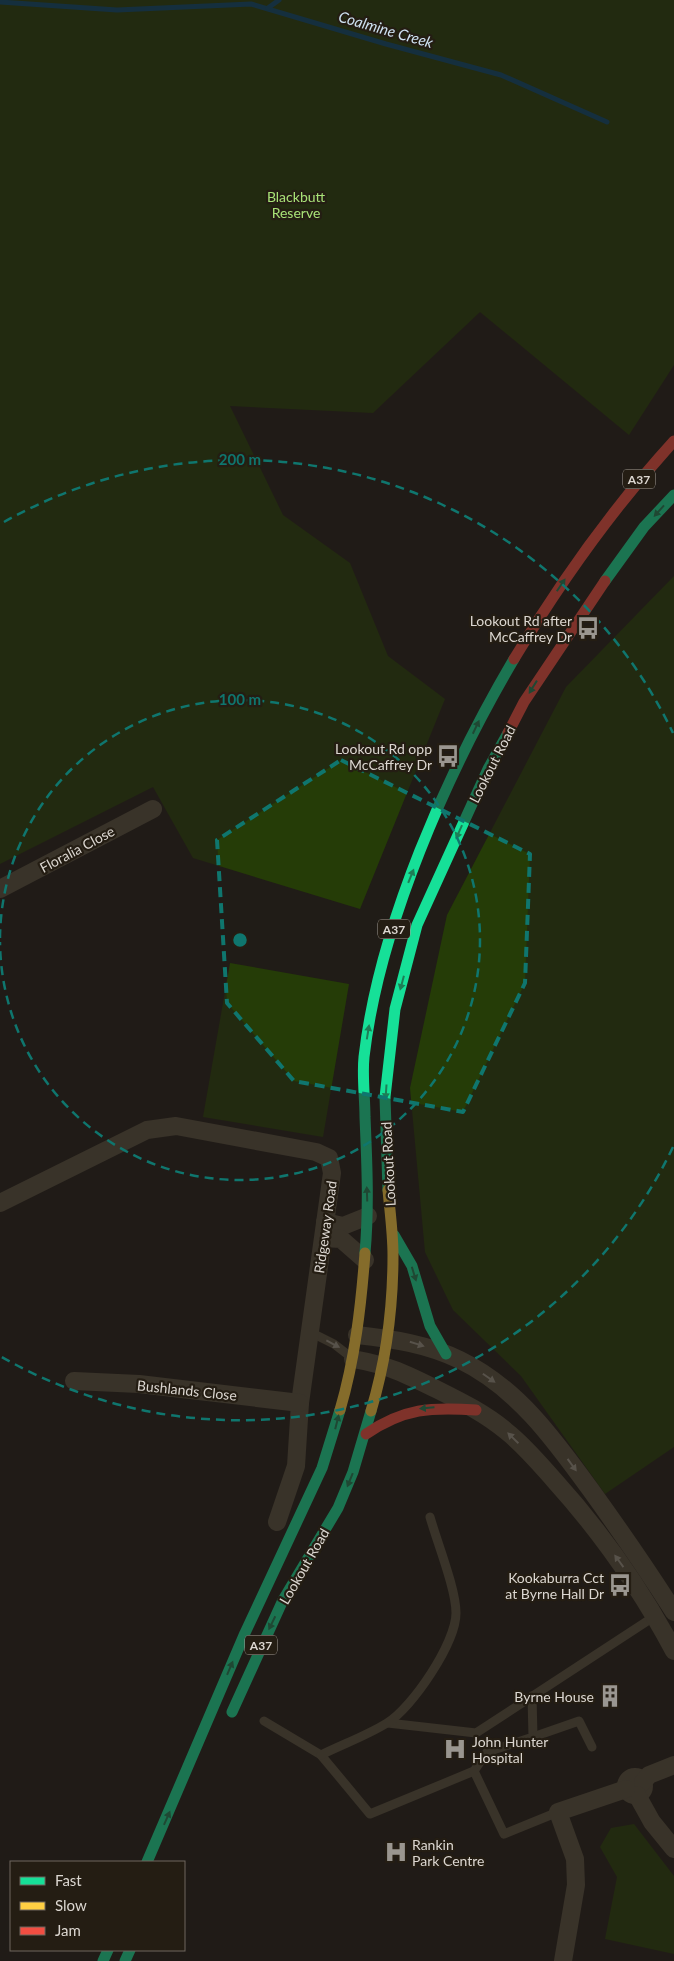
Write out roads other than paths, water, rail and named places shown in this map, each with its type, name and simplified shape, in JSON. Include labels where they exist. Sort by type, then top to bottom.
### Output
[{"type":"highway","name":"Lookout Road","points":[[147,1861],[245,1633],[322,1468],[358,1364],[357,1336],[368,1216],[364,1059],[370,1018],[379,980],[408,884],[440,805],[487,705],[534,626],[608,520],[642,476],[674,442]]},
{"type":"highway","points":[[608,520],[659,476]]},
{"type":"highway","name":"Lookout Road","points":[[226,1726],[284,1600],[338,1508],[366,1434],[378,1390],[387,1338],[393,1255],[386,1164],[386,1080],[395,1009],[417,925],[488,769],[524,702],[560,646],[644,527],[674,495]]},
{"type":"highway","points":[[392,1231],[412,1266],[430,1326],[446,1354]]},
{"type":"highway","points":[[366,1434],[385,1420],[411,1410],[435,1407],[476,1410]]},
{"type":"street","name":"Floralia Close","points":[[0,889],[153,809]]},
{"type":"street","name":"Ridgeway Road","points":[[0,1203],[147,1130],[176,1126],[316,1152],[329,1158],[332,1173],[300,1403],[296,1466],[277,1522]]},
{"type":"street","name":"Lookout Road","points":[[325,1230],[344,1226],[368,1216]]},
{"type":"street","points":[[325,1230],[341,1239],[365,1260]]},
{"type":"street","points":[[357,1336],[412,1342],[446,1354],[477,1369],[504,1388],[531,1413],[554,1440],[638,1556],[674,1612]]},
{"type":"street","points":[[358,1364],[383,1364],[476,1410],[507,1431],[581,1510],[622,1565],[655,1616],[674,1651]]},
{"type":"street","name":"Bushlands Close","points":[[74,1381],[139,1384],[300,1403]]},
{"type":"street","points":[[562,1961],[576,1885],[575,1859],[558,1812],[635,1789],[649,1775],[674,1765]]},
{"type":"street","points":[[635,1789],[652,1822],[674,1849]]},
{"type":"lane","points":[[310,1332],[341,1348],[358,1364]]},
{"type":"lane","points":[[371,1378],[378,1390]]},
{"type":"lane","points":[[321,1755],[388,1723],[403,1708],[428,1676],[451,1636],[455,1623],[454,1600],[430,1517]]},
{"type":"lane","points":[[388,1723],[476,1733],[655,1616]]},
{"type":"lane","points":[[532,1696],[533,1737]]},
{"type":"lane","points":[[264,1721],[321,1755],[370,1814],[474,1771],[487,1752],[579,1721],[592,1747]]},
{"type":"lane","points":[[474,1771],[504,1834],[558,1812]]},
{"type":"waterway","points":[[268,8],[279,0]]},
{"type":"waterway","name":"Coalmine Creek","points":[[0,2],[117,10],[251,4],[386,44],[501,75],[607,122]]},
{"type":"place","name":"Lookout Rd after McCaffrey Dr","points":[[588,628]]},
{"type":"place","name":"Lookout Rd opp McCaffrey Dr","points":[[448,756]]},
{"type":"place","name":"Kookaburra Cct at Byrne Hall Dr","points":[[620,1585]]},
{"type":"place","name":"Byrne House","points":[[610,1696]]},
{"type":"place","name":"John Hunter Hospital","points":[[455,1749]]},
{"type":"place","name":"Rankin Park Centre","points":[[396,1852]]},
{"type":"park label","name":"Blackbutt Reserve","points":[[296,204]]}]
